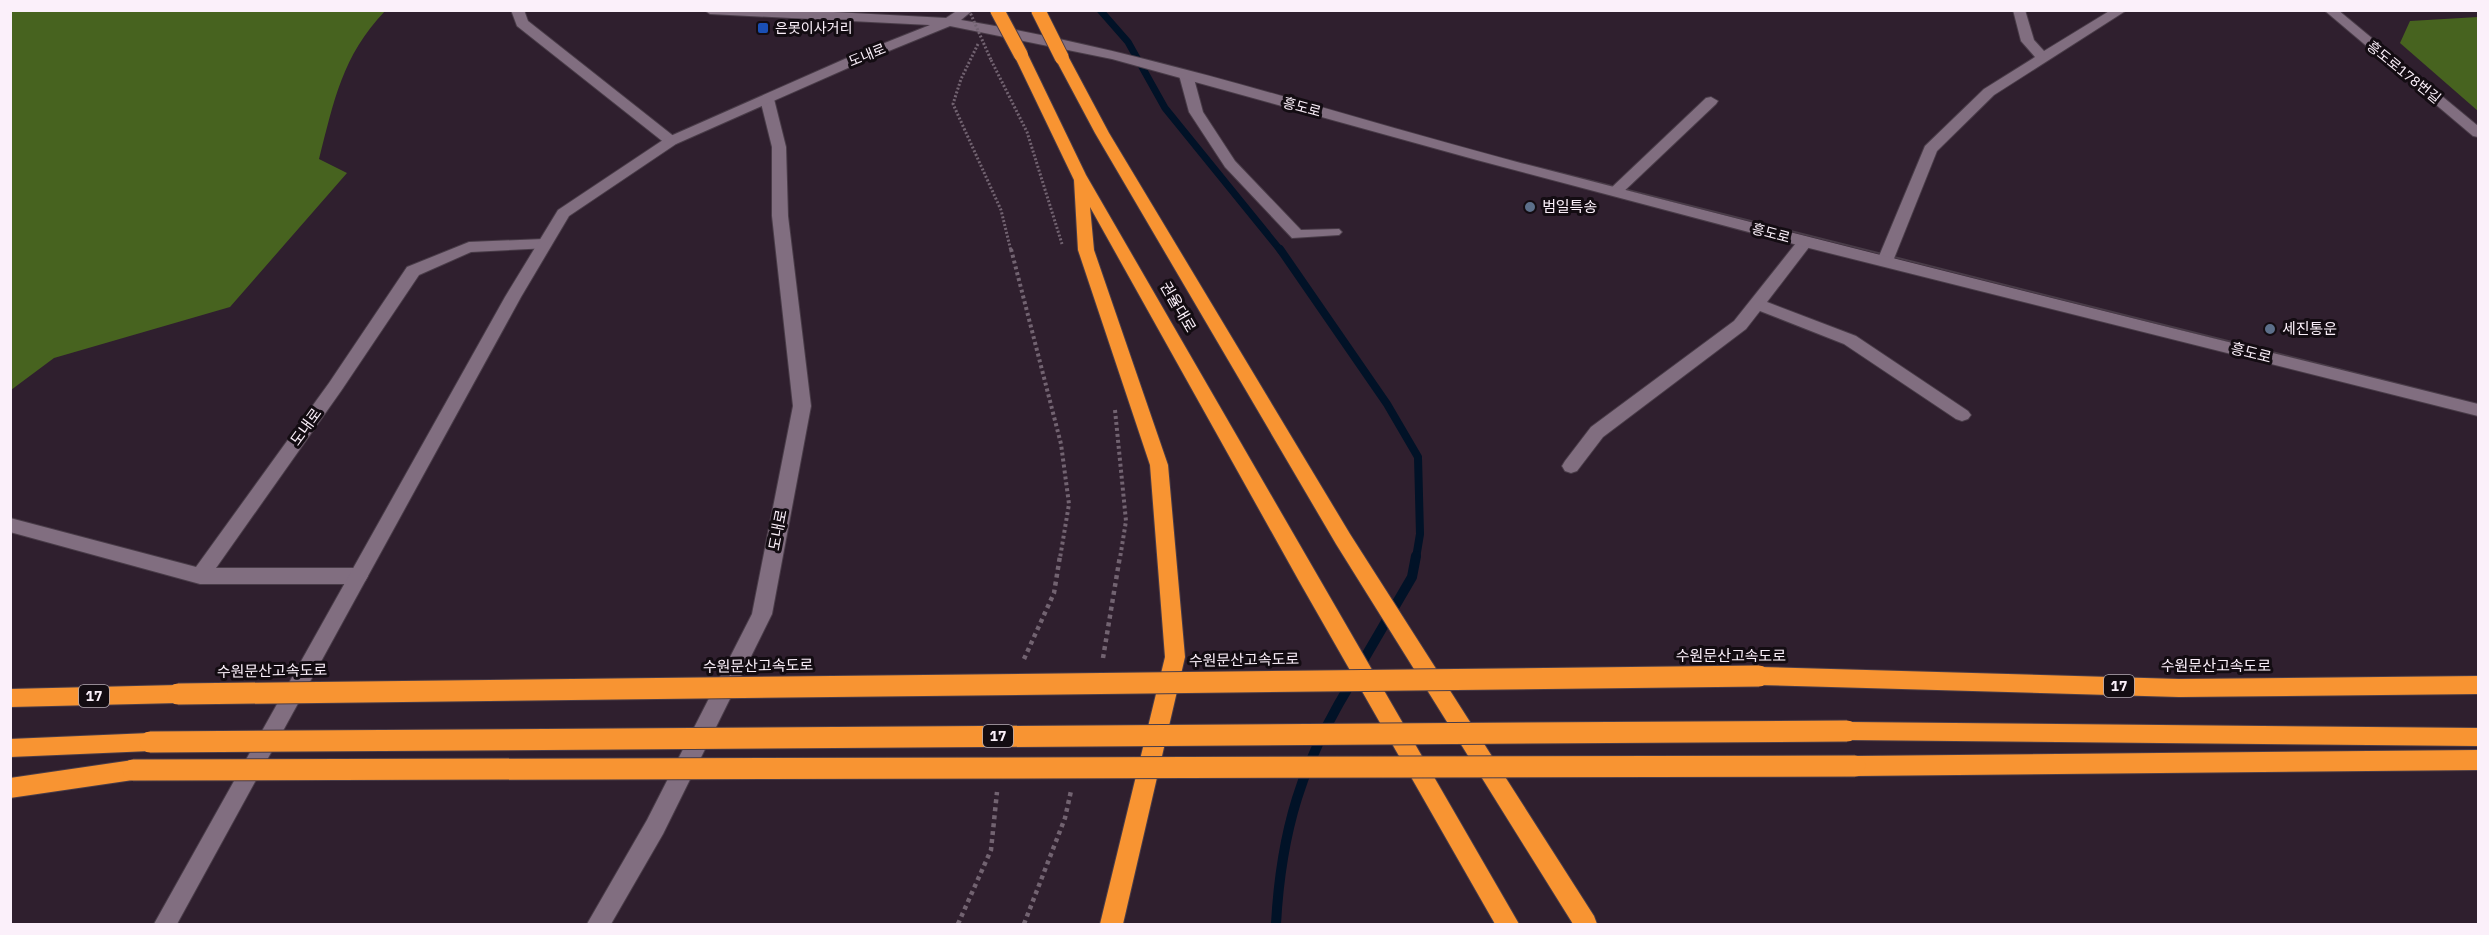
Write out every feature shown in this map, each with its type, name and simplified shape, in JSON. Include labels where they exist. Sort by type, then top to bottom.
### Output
[{"type":"highway","name":"권율대로","points":[[997,10],[1079,175],[1306,576],[1508,924]]},
{"type":"highway","name":"권율대로","points":[[1038,10],[1083,101],[1343,539],[1586,924]]},
{"type":"highway","points":[[1079,175],[1086,250],[1159,465],[1174,657],[1111,924]]},
{"type":"highway","name":"수원문산고속도로","points":[[10,698],[178,693],[1759,676],[2179,688],[2478,685]]},
{"type":"highway","name":"17","points":[[10,748],[150,742],[1847,731],[2478,737]]},
{"type":"highway","points":[[10,788],[133,770],[1855,766],[2478,760]]},
{"type":"street","points":[[517,10],[522,23],[671,141]]},
{"type":"street","name":"흥도로","points":[[710,10],[949,22],[1114,55],[1805,242],[2478,410]]},
{"type":"street","name":"도내로","points":[[165,924],[563,213],[671,141],[949,22],[968,10]]},
{"type":"street","points":[[2019,10],[2028,41],[2042,57]]},
{"type":"street","points":[[1885,261],[1930,149],[1989,92],[2121,10]]},
{"type":"street","name":"흥도로178번길","points":[[2330,10],[2478,133]]},
{"type":"street","points":[[1180,74],[1196,112],[1237,172],[1297,235],[1334,232]]},
{"type":"street","name":"도내로","points":[[598,924],[655,827],[762,614],[802,406],[780,216],[779,147],[766,99]]},
{"type":"street","points":[[1615,192],[1711,101]]},
{"type":"street","points":[[1571,466],[1597,432],[1740,325],[1805,242]]},
{"type":"street","name":"도내로","points":[[200,576],[335,387],[413,271],[468,247],[544,244]]},
{"type":"street","points":[[1757,304],[1850,340],[1962,415]]},
{"type":"street","points":[[10,525],[200,576],[358,576]]},
{"type":"path","points":[[968,10],[1027,132],[1064,251]]},
{"type":"path","points":[[986,28],[961,79],[953,104],[1001,210],[1061,444],[1069,504],[1054,593],[1022,666]]},
{"type":"path","points":[[1101,668],[1126,521],[1114,405]]},
{"type":"path","points":[[957,924],[991,850],[998,783]]},
{"type":"path","points":[[1024,924],[1065,818],[1073,784]]},
{"type":"green space","points":[[11,10],[385,11],[370,28],[349,62],[335,99],[319,159],[347,173],[230,307],[54,358],[11,390]]},
{"type":"green space","points":[[2478,17],[2478,111],[2400,43],[2410,21]]},
{"type":"waterway","points":[[1100,10],[1128,42],[1165,108],[1281,251]]},
{"type":"waterway","points":[[1280,249],[1387,404],[1418,457],[1420,534],[1416,558]]},
{"type":"waterway","points":[[1360,666],[1412,577],[1416,556]]},
{"type":"waterway","points":[[1276,924],[1283,858],[1297,798],[1319,741],[1351,683]]},
{"type":"place","name":"은못이사거리","points":[[763,28]]},
{"type":"place","name":"범일특송","points":[[1530,207]]},
{"type":"place","name":"세진통운","points":[[2270,329]]}]
